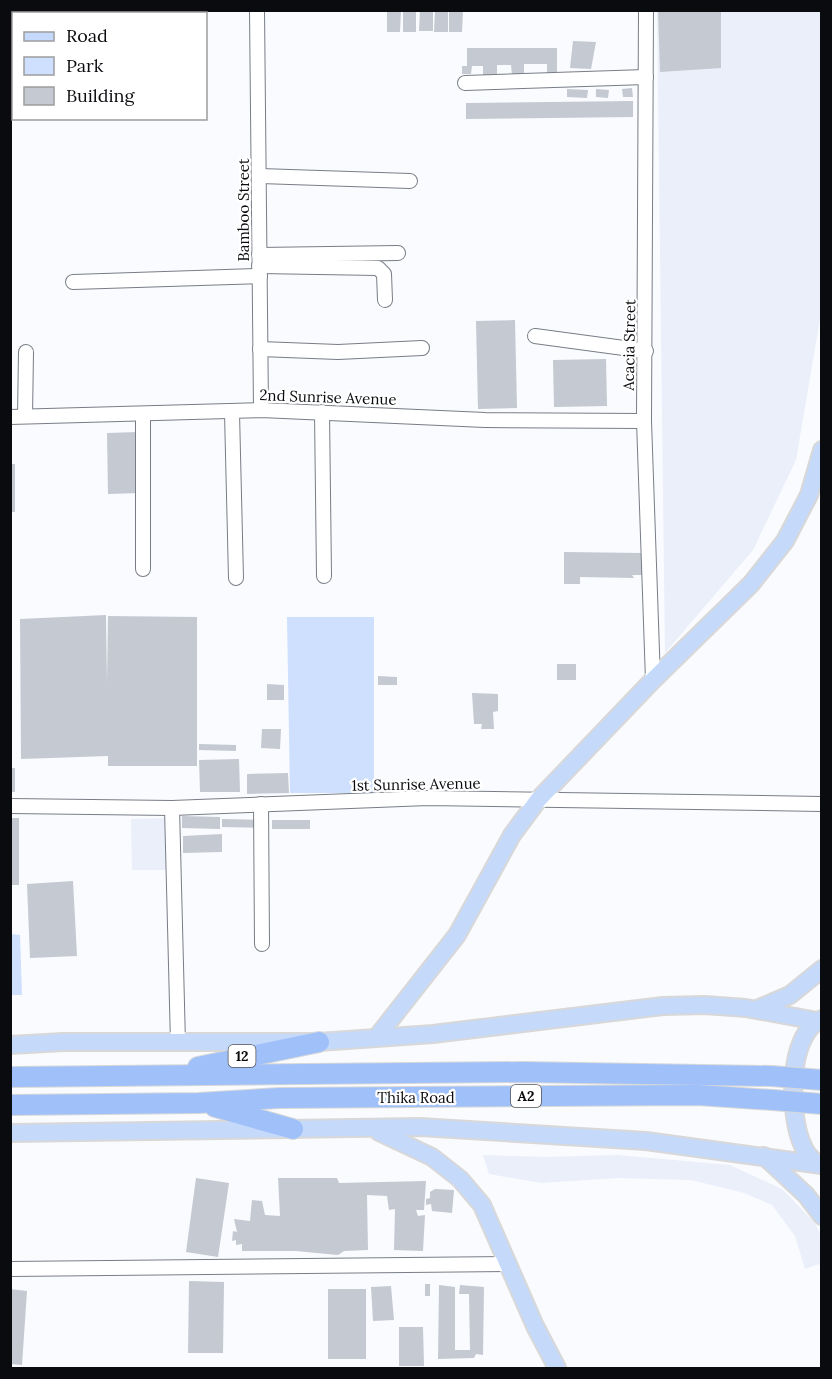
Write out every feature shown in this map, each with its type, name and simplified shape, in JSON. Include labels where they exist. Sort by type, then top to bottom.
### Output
[{"type":"highway","name":"12","points":[[166,1075],[255,1053],[319,1042]]},
{"type":"highway","points":[[10,1063],[63,1076]]},
{"type":"highway","name":"Thika Road","points":[[10,1077],[522,1072],[771,1076],[822,1080]]},
{"type":"highway","name":"Thika Road","points":[[10,1105],[199,1103],[279,1098],[698,1095],[822,1104]]},
{"type":"highway","points":[[199,1103],[293,1129]]},
{"type":"highway","points":[[10,1118],[63,1106]]},
{"type":"main road","points":[[377,1037],[457,934],[512,835],[538,800],[653,680],[751,584],[785,541],[809,495],[822,450]]},
{"type":"main road","points":[[756,1010],[790,994],[822,969]]},
{"type":"main road","points":[[10,1045],[63,1042],[319,1042],[433,1034],[663,1005],[705,1005],[820,1019]]},
{"type":"main road","points":[[820,1019],[800,1043],[794,1060],[796,1122],[799,1138],[808,1157],[820,1165]]},
{"type":"main road","name":"Thika Road","points":[[10,1133],[420,1127],[646,1141],[820,1165]]},
{"type":"main road","points":[[371,1129],[417,1148],[460,1179],[482,1205],[552,1368]]},
{"type":"main road","points":[[764,1156],[806,1195],[822,1216]]},
{"type":"street","name":"Bamboo Street","points":[[257,10],[261,410]]},
{"type":"street","name":"Acacia Street","points":[[646,10],[644,421],[653,680]]},
{"type":"street","points":[[465,83],[646,77]]},
{"type":"street","points":[[260,176],[410,181]]},
{"type":"street","points":[[73,282],[398,253]]},
{"type":"street","points":[[259,266],[378,268],[384,274],[385,300]]},
{"type":"street","points":[[535,336],[646,351]]},
{"type":"street","points":[[261,349],[338,352],[422,348]]},
{"type":"street","points":[[25,416],[26,352]]},
{"type":"street","name":"2nd Sunrise Avenue","points":[[10,417],[232,413],[261,410],[485,420],[644,421]]},
{"type":"street","points":[[322,412],[324,576]]},
{"type":"street","points":[[232,413],[236,578]]},
{"type":"street","points":[[143,415],[143,569]]},
{"type":"street","name":"1st Sunrise Avenue","points":[[10,806],[172,808],[428,798],[822,804]]},
{"type":"street","points":[[261,804],[262,944]]},
{"type":"street","points":[[172,808],[177,1043]]},
{"type":"street","points":[[10,1269],[508,1264]]},
{"type":"shaded area","points":[[657,11],[822,11],[821,313],[796,460],[753,550],[665,653]]},
{"type":"shaded area","points":[[168,818],[169,870],[132,870],[131,819]]},
{"type":"shaded area","points":[[483,1155],[544,1157],[618,1155],[730,1165],[782,1189],[815,1223],[821,1236],[821,1273],[819,1264],[805,1269],[795,1236],[772,1205],[744,1193],[691,1180],[617,1178],[541,1183],[489,1174]]},
{"type":"green space","points":[[287,617],[374,617],[374,793],[290,793]]},
{"type":"green space","points":[[11,934],[20,935],[22,995],[11,995]]},
{"type":"building","points":[[387,10],[401,10],[400,32],[387,32]]},
{"type":"building","points":[[403,10],[416,10],[416,32],[403,32]]},
{"type":"building","points":[[420,10],[433,10],[433,31],[419,31]]},
{"type":"building","points":[[435,10],[448,10],[448,32],[434,32]]},
{"type":"building","points":[[449,10],[463,10],[462,32],[449,32]]},
{"type":"building","points":[[658,10],[721,10],[721,68],[660,72]]},
{"type":"building","points":[[573,41],[596,42],[591,69],[570,68]]},
{"type":"building","points":[[467,48],[557,48],[557,74],[547,74],[547,64],[524,64],[524,75],[512,75],[511,65],[497,65],[497,75],[483,75],[483,66],[472,66],[471,74],[462,74],[462,66],[467,66]]},
{"type":"building","points":[[632,88],[633,97],[623,97],[622,89]]},
{"type":"building","points":[[567,89],[588,90],[587,98],[567,97]]},
{"type":"building","points":[[596,89],[609,90],[608,98],[596,97]]},
{"type":"building","points":[[633,101],[633,117],[466,119],[466,103]]},
{"type":"building","points":[[515,320],[517,408],[478,409],[476,321]]},
{"type":"building","points":[[606,359],[607,406],[554,407],[553,360]]},
{"type":"building","points":[[138,432],[140,493],[108,494],[107,433]]},
{"type":"building","points":[[10,464],[15,464],[15,512],[10,512]]},
{"type":"building","points":[[564,552],[643,553],[643,575],[632,575],[634,578],[580,577],[580,584],[564,584]]},
{"type":"building","points":[[106,615],[107,684],[108,616],[197,617],[197,766],[108,766],[108,756],[21,759],[20,619]]},
{"type":"building","points":[[557,664],[576,664],[576,680],[557,680]]},
{"type":"building","points":[[378,676],[397,677],[397,685],[378,685]]},
{"type":"building","points":[[267,684],[284,685],[284,700],[267,700]]},
{"type":"building","points":[[472,693],[498,694],[498,711],[493,712],[494,729],[481,729],[482,724],[474,724]]},
{"type":"building","points":[[262,729],[281,729],[280,749],[261,748]]},
{"type":"building","points":[[199,744],[236,745],[236,751],[199,750]]},
{"type":"building","points":[[239,759],[240,792],[200,792],[199,760]]},
{"type":"building","points":[[10,768],[15,768],[15,792],[10,792]]},
{"type":"building","points":[[288,773],[289,793],[247,794],[247,774]]},
{"type":"building","points":[[182,816],[220,817],[220,829],[182,828]]},
{"type":"building","points":[[10,818],[19,818],[19,885],[10,885]]},
{"type":"building","points":[[222,819],[264,820],[263,828],[222,827]]},
{"type":"building","points":[[272,820],[310,820],[310,829],[272,829]]},
{"type":"building","points":[[222,834],[222,852],[183,853],[183,836]]},
{"type":"building","points":[[73,881],[77,956],[30,958],[27,884]]},
{"type":"building","points":[[196,1178],[229,1183],[218,1257],[186,1252]]},
{"type":"building","points":[[278,1178],[337,1178],[339,1183],[426,1181],[424,1210],[416,1210],[418,1216],[425,1215],[423,1251],[394,1250],[395,1209],[389,1210],[387,1196],[367,1195],[368,1250],[344,1251],[338,1255],[296,1251],[242,1251],[242,1244],[236,1245],[236,1240],[232,1241],[233,1231],[237,1232],[234,1219],[250,1221],[252,1200],[262,1201],[265,1215],[280,1216]]},
{"type":"building","points":[[435,1189],[454,1190],[452,1213],[432,1211],[431,1204],[426,1205],[426,1199],[430,1198],[430,1192]]},
{"type":"building","points":[[189,1281],[224,1282],[223,1353],[188,1353]]},
{"type":"building","points":[[425,1284],[430,1284],[430,1296],[425,1296]]},
{"type":"building","points":[[439,1285],[455,1287],[455,1350],[470,1350],[469,1294],[459,1294],[460,1285],[484,1287],[483,1355],[476,1354],[474,1358],[438,1359]]},
{"type":"building","points":[[391,1286],[394,1320],[373,1321],[371,1287]]},
{"type":"building","points":[[10,1289],[27,1291],[22,1365],[10,1364]]},
{"type":"building","points":[[328,1289],[366,1289],[366,1359],[328,1359]]},
{"type":"building","points":[[399,1327],[423,1327],[424,1366],[399,1366]]}]
